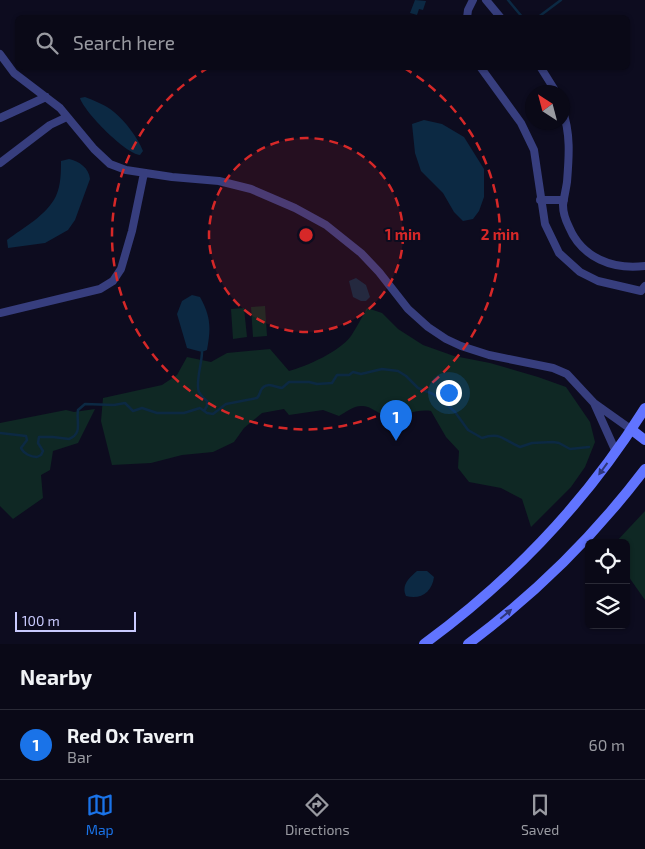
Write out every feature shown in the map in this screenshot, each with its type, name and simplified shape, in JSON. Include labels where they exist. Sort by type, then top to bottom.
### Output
[{"type":"main road","points":[[424,644],[485,596],[535,550],[572,508],[616,452],[645,408]]},
{"type":"main road","points":[[632,430],[645,440]]},
{"type":"main road","points":[[468,644],[507,613],[560,565],[602,520],[645,469]]},
{"type":"street","points":[[467,15],[473,0]]},
{"type":"street","points":[[486,0],[499,15]]},
{"type":"street","points":[[0,54],[14,73],[60,108],[94,149],[110,164],[126,170],[144,173],[219,181],[251,189],[295,208],[326,225],[361,253],[379,272],[408,309],[428,327],[446,339],[489,355],[553,368],[567,374],[594,403],[632,430]]},
{"type":"street","points":[[483,70],[521,124],[534,150],[545,224],[559,253],[580,272],[598,281],[641,291],[645,286]]},
{"type":"street","points":[[541,70],[551,85]]},
{"type":"street","points":[[0,118],[46,97]]},
{"type":"street","points":[[0,163],[50,125],[67,118]]},
{"type":"street","points":[[567,130],[569,146],[563,205],[572,234],[582,248],[596,258],[612,264],[635,267],[645,266]]},
{"type":"street","points":[[0,313],[100,289],[113,281],[121,270],[132,231],[144,173]]},
{"type":"street","points":[[540,200],[564,200]]},
{"type":"street","points":[[594,403],[616,452]]},
{"type":"green space","points":[[265,306],[267,336],[253,337],[251,307]]},
{"type":"green space","points":[[244,308],[247,337],[233,339],[231,309]]},
{"type":"green space","points":[[367,308],[382,313],[398,329],[423,345],[454,356],[490,363],[566,387],[590,422],[595,442],[585,467],[571,487],[531,527],[522,499],[501,488],[469,482],[458,468],[459,451],[446,437],[431,411],[388,416],[366,406],[360,406],[350,409],[339,416],[323,410],[289,415],[284,409],[262,413],[244,428],[234,442],[213,452],[182,455],[151,463],[112,465],[101,421],[103,398],[162,385],[177,375],[187,357],[211,362],[227,353],[270,349],[289,371],[296,369],[322,358],[346,342]]},
{"type":"green space","points":[[95,409],[78,443],[53,451],[50,470],[41,475],[43,498],[13,519],[0,506],[0,423],[66,410],[74,412]]},
{"type":"green space","points":[[645,511],[645,600],[630,579],[630,539],[619,539]]},
{"type":"water","points":[[415,0],[426,1],[423,10],[419,9],[417,15],[410,13]]},
{"type":"water","points":[[85,97],[108,107],[122,120],[135,135],[141,146],[143,151],[140,155],[125,148],[97,122],[80,98]]},
{"type":"water","points":[[424,120],[442,124],[464,137],[484,169],[484,197],[479,211],[473,219],[463,221],[454,212],[443,193],[421,171],[415,153],[412,124]]},
{"type":"water","points":[[69,159],[83,166],[88,172],[90,179],[75,220],[68,230],[45,243],[8,248],[7,240],[34,221],[52,203],[59,187],[61,161]]},
{"type":"water","points":[[356,278],[366,285],[370,297],[366,301],[353,297],[349,281]]},
{"type":"water","points":[[192,295],[200,297],[208,317],[209,335],[207,350],[202,352],[187,348],[177,314],[182,301]]},
{"type":"water","points":[[417,571],[427,571],[434,577],[431,587],[421,596],[406,596],[405,585]]},
{"type":"waterway","points":[[508,0],[520,15]]},
{"type":"waterway","points":[[541,15],[561,0]]},
{"type":"waterway","points":[[202,352],[198,388],[207,401],[204,411]]},
{"type":"waterway","points":[[0,433],[26,436],[27,440],[21,448],[28,455],[37,457],[43,451],[38,443],[39,437],[69,439],[76,434],[78,410],[85,404],[114,405],[125,403],[133,411],[142,408],[157,413],[184,413],[200,408],[207,413],[213,414],[226,404],[257,398],[265,386],[271,385],[282,388],[289,382],[332,383],[337,375],[349,375],[353,372],[361,374],[382,369],[398,371],[418,388],[442,400],[455,412],[468,430],[482,438],[498,436],[520,447],[532,443],[553,442],[570,449],[589,447]]},
{"type":"place","name":"Red Ox Tavern","points":[[396,441]]}]
